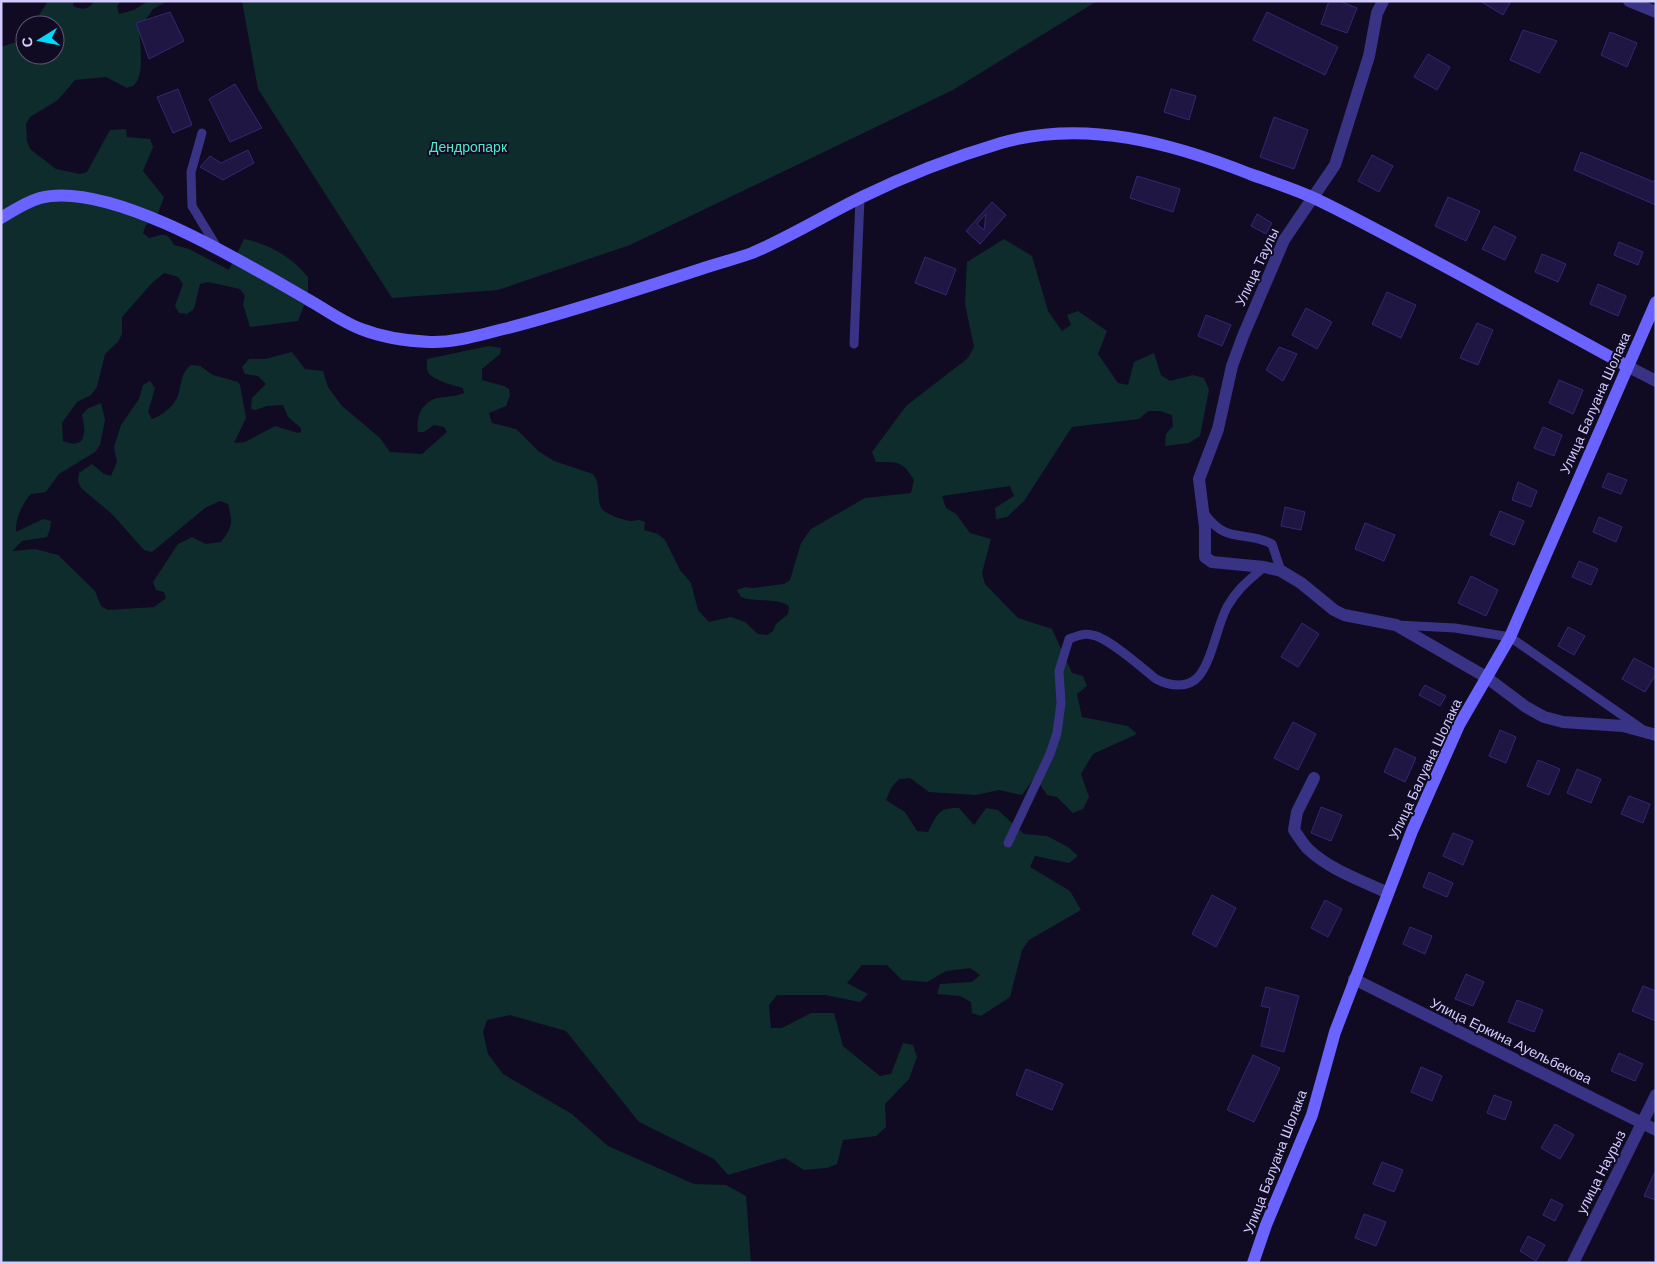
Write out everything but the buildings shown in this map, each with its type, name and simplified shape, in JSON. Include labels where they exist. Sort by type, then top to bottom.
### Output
[{"type":"street","name":"Улица Таулы","points":[[1264,567],[1212,562],[1205,557],[1205,528],[1199,478],[1218,429],[1232,366],[1284,240],[1335,165],[1369,56],[1382,1]]},
{"type":"street","points":[[1629,1],[1656,12]]},
{"type":"street","points":[[1,218],[20,206],[42,198],[88,197],[123,206],[171,226],[219,250],[356,328],[402,341],[444,342],[531,322],[752,252],[860,198],[962,155],[1006,142],[1045,134],[1127,137],[1165,145],[1212,159],[1313,197],[1656,381]]},
{"type":"street","name":"Улица Балуана Шолака","points":[[1253,1263],[1266,1225],[1312,1115],[1335,1032],[1412,831],[1459,725],[1510,637],[1656,302]]},
{"type":"street","points":[[1264,567],[1281,571],[1301,583],[1344,616],[1396,625],[1486,677],[1526,707],[1544,717],[1563,722],[1623,726],[1650,733]]},
{"type":"street","points":[[1314,778],[1297,812],[1294,830],[1306,848],[1319,859],[1388,892]]},
{"type":"street","name":"Улица Еркина Ауельбекова","points":[[1354,980],[1656,1130]]},
{"type":"street","name":"улица Наурыз","points":[[1573,1263],[1656,1095]]},
{"type":"lane","points":[[202,133],[191,172],[192,206],[219,250]]},
{"type":"lane","points":[[854,344],[860,198]]},
{"type":"lane","points":[[1203,513],[1221,531],[1233,536],[1262,539],[1272,544],[1281,571]]},
{"type":"lane","points":[[1008,843],[1050,754],[1057,732],[1061,703],[1059,671],[1069,639],[1083,634],[1094,635],[1107,641],[1165,684],[1184,685],[1199,676],[1226,610],[1237,590],[1264,567]]},
{"type":"lane","points":[[1396,625],[1455,628],[1510,637],[1650,733]]},
{"type":"green space","points":[[48,1],[74,1],[73,6],[83,9],[95,1],[121,1],[117,6],[119,14],[134,10],[148,1],[167,1],[153,9],[139,29],[141,67],[140,74],[134,85],[127,88],[106,77],[75,80],[58,100],[30,117],[26,124],[27,141],[30,149],[56,169],[80,174],[87,172],[110,130],[126,129],[127,137],[150,139],[153,147],[143,171],[164,197],[158,213],[146,225],[143,233],[149,238],[164,235],[174,245],[189,249],[229,270],[244,239],[253,241],[279,252],[295,263],[308,277],[308,295],[298,321],[250,327],[243,304],[245,296],[240,289],[208,282],[200,284],[194,309],[187,314],[179,313],[175,306],[183,284],[178,277],[164,273],[151,284],[122,317],[122,334],[118,342],[105,354],[97,387],[91,395],[77,402],[62,423],[63,441],[77,443],[81,441],[84,433],[82,415],[87,409],[101,403],[105,420],[100,445],[95,452],[59,474],[46,492],[31,494],[20,512],[16,532],[43,519],[51,521],[50,529],[47,537],[22,541],[12,551],[35,549],[58,555],[95,591],[101,606],[108,610],[154,607],[166,598],[164,592],[156,590],[153,582],[178,544],[192,537],[206,544],[221,542],[230,528],[231,516],[228,504],[220,501],[205,508],[152,552],[144,550],[112,514],[81,488],[78,481],[79,473],[92,464],[104,474],[111,476],[117,462],[114,447],[121,425],[139,399],[143,385],[150,381],[155,388],[148,412],[152,419],[173,405],[179,393],[183,376],[191,365],[200,366],[213,375],[238,382],[240,385],[246,418],[234,443],[245,442],[275,426],[298,433],[301,432],[301,428],[288,417],[283,405],[251,409],[252,398],[266,384],[258,376],[245,374],[242,367],[249,359],[265,359],[292,352],[305,369],[323,371],[328,387],[342,406],[380,438],[390,452],[422,454],[447,432],[444,427],[434,425],[424,432],[418,432],[418,418],[424,406],[435,399],[464,393],[463,388],[444,382],[431,375],[427,369],[427,359],[489,346],[501,348],[500,354],[482,369],[482,380],[509,389],[510,395],[506,406],[489,413],[492,423],[516,429],[538,451],[554,461],[593,474],[596,478],[601,508],[604,511],[624,520],[645,522],[644,530],[658,534],[665,540],[680,570],[691,583],[698,610],[709,622],[731,617],[745,622],[758,634],[767,635],[788,614],[789,606],[772,601],[747,599],[741,597],[737,590],[745,587],[753,588],[784,584],[790,580],[801,543],[811,529],[865,498],[911,493],[914,480],[906,469],[894,462],[876,462],[872,452],[906,406],[968,358],[974,347],[965,304],[967,262],[1004,239],[1032,256],[1048,311],[1062,331],[1071,325],[1067,315],[1078,311],[1107,331],[1098,354],[1118,383],[1128,385],[1134,362],[1154,353],[1161,375],[1170,381],[1193,375],[1204,378],[1209,390],[1200,436],[1189,443],[1165,446],[1166,434],[1173,426],[1172,415],[1160,411],[1148,411],[1139,419],[1072,427],[1024,501],[1007,517],[996,519],[995,508],[1014,496],[1010,486],[942,496],[946,508],[956,514],[970,533],[991,539],[982,573],[985,584],[1018,618],[1052,629],[1072,673],[1083,676],[1087,686],[1077,694],[1082,717],[1128,726],[1137,734],[1093,754],[1081,774],[1089,797],[1083,809],[1073,813],[1057,797],[1047,795],[1035,777],[1022,795],[999,790],[976,795],[929,792],[910,778],[899,779],[891,788],[886,800],[905,812],[917,831],[928,832],[939,813],[952,808],[959,808],[974,825],[986,808],[998,810],[1024,834],[1047,836],[1068,847],[1078,856],[1069,863],[1035,856],[1030,867],[1070,891],[1081,910],[1029,940],[1022,950],[1010,997],[981,1016],[972,1013],[971,1002],[960,996],[937,994],[940,984],[972,982],[980,975],[970,968],[946,971],[927,982],[902,980],[887,965],[862,965],[847,983],[868,994],[860,1002],[825,995],[777,995],[769,1005],[771,1028],[782,1028],[811,1013],[834,1013],[843,1046],[880,1076],[891,1074],[903,1043],[913,1045],[917,1057],[909,1079],[885,1104],[886,1127],[876,1136],[843,1140],[837,1164],[827,1168],[804,1170],[785,1158],[728,1175],[714,1159],[639,1122],[566,1031],[510,1015],[487,1020],[483,1032],[488,1054],[503,1074],[572,1114],[608,1146],[694,1184],[726,1185],[746,1196],[751,1263],[1,1263],[1,47],[15,42],[15,65],[65,65],[65,15],[39,15]]},
{"type":"green space","name":"Дендропарк","points":[[242,1],[1097,1],[953,90],[630,245],[498,290],[392,298],[258,89]]}]
